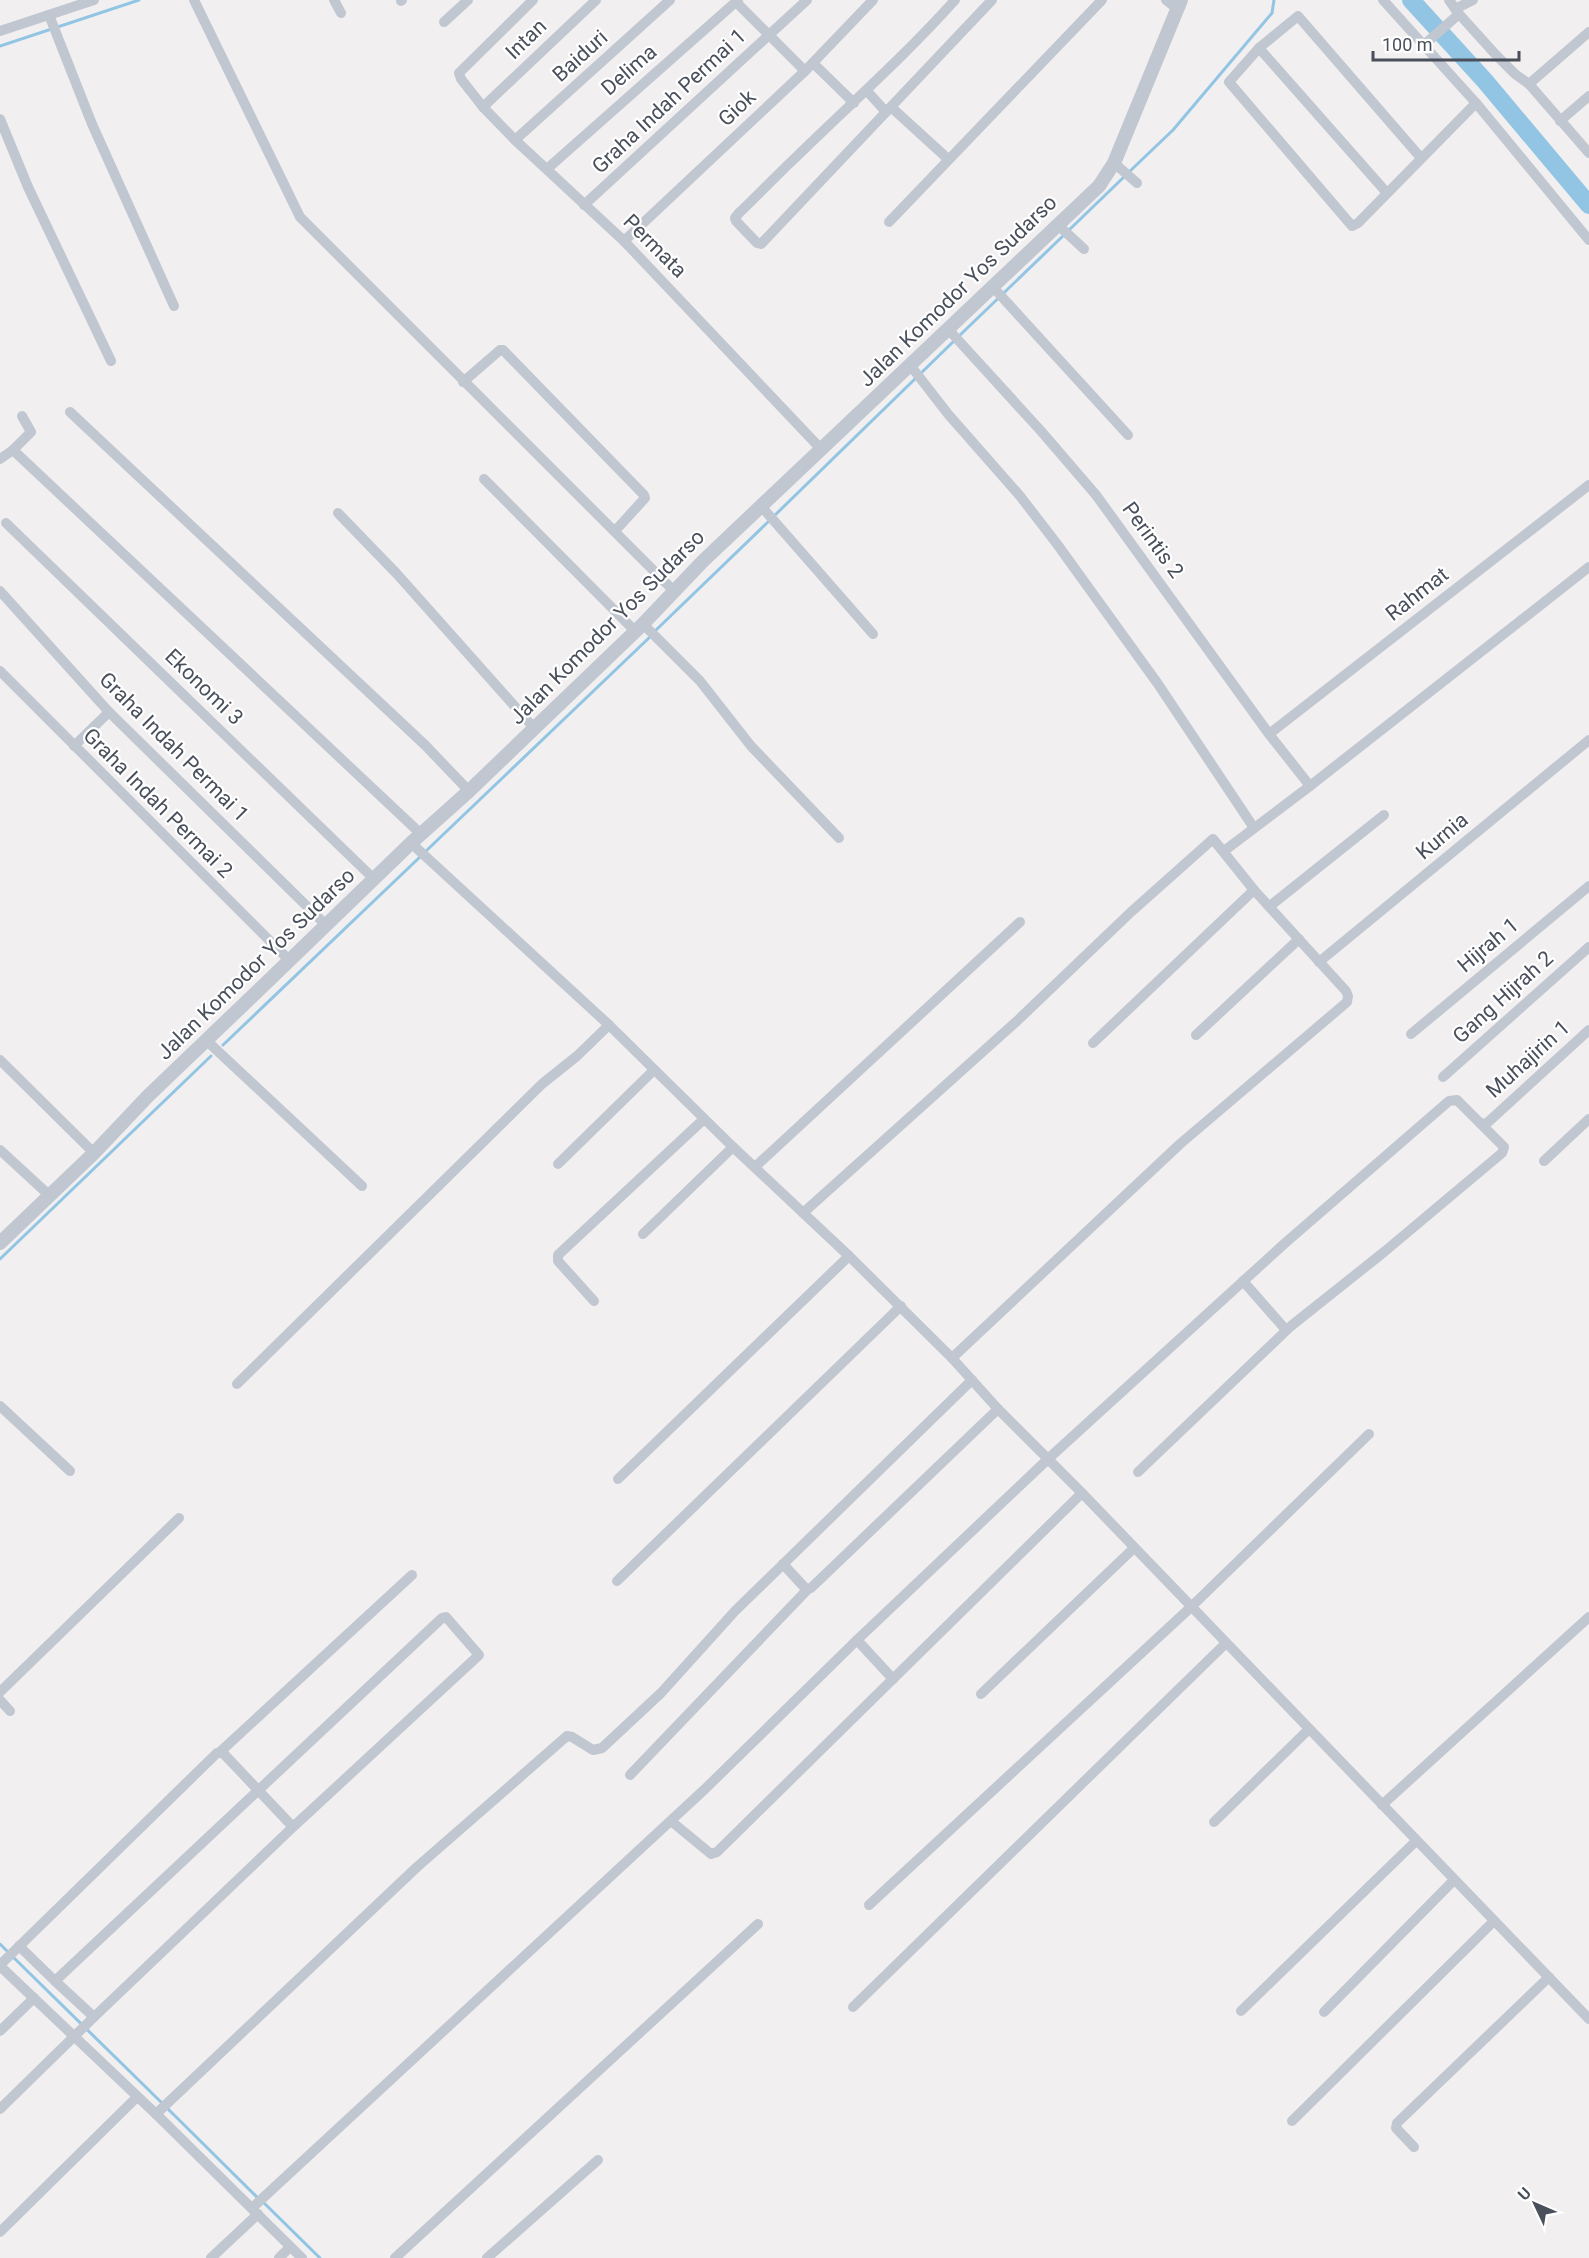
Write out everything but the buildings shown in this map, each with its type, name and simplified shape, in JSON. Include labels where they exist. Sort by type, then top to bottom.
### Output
[{"type":"street","points":[[0,31],[50,19],[94,0]]},
{"type":"street","points":[[194,0],[300,217],[673,590]]},
{"type":"street","points":[[334,0],[341,13]]},
{"type":"street","points":[[444,22],[468,0]]},
{"type":"street","name":"Permata","points":[[533,0],[459,73],[461,79],[483,107],[515,140],[624,241],[821,449]]},
{"type":"street","name":"Intan","points":[[483,107],[596,0]]},
{"type":"street","name":"Baiduri","points":[[515,140],[670,0]]},
{"type":"street","name":"Graha Indah Permai 1","points":[[584,205],[807,0]]},
{"type":"street","name":"Giok","points":[[624,241],[809,67],[873,0]]},
{"type":"street","points":[[955,0],[867,91],[735,218],[757,243],[761,244],[992,0]]},
{"type":"street","points":[[889,222],[1102,0]]},
{"type":"street","points":[[1383,0],[1476,103],[1589,240]]},
{"type":"street","points":[[1425,44],[1448,23],[1454,8],[1473,0]]},
{"type":"street","points":[[736,1],[770,35],[854,103]]},
{"type":"street","name":"Delima","points":[[547,169],[736,1]]},
{"type":"street","name":"Jalan Komodor Yos Sudarso","points":[[0,1243],[94,1153],[148,1096],[374,879],[642,628],[673,590],[765,510],[821,449],[912,369],[996,290],[1118,166],[1174,3]]},
{"type":"street","points":[[1454,8],[1515,74],[1529,84],[1589,153]]},
{"type":"street","points":[[1421,158],[1301,17],[1294,16],[1231,78],[1230,84],[1351,226],[1358,223],[1476,103]]},
{"type":"street","points":[[50,19],[92,124],[174,306]]},
{"type":"street","points":[[1529,84],[1589,32]]},
{"type":"street","points":[[1259,48],[1387,193]]},
{"type":"street","points":[[867,91],[948,159]]},
{"type":"street","points":[[1560,121],[1589,96]]},
{"type":"street","points":[[0,119],[28,187],[111,361]]},
{"type":"street","points":[[1118,166],[1134,181]]},
{"type":"street","points":[[1060,227],[1084,249]]},
{"type":"street","points":[[996,290],[1128,435]]},
{"type":"street","name":"Perintis 2","points":[[951,333],[1049,439],[1096,495],[1269,734],[1310,786]]},
{"type":"street","points":[[463,382],[500,350],[503,350],[644,495],[645,498],[615,531]]},
{"type":"street","points":[[912,369],[1020,496],[1057,544],[1158,684],[1254,828]]},
{"type":"street","points":[[70,412],[425,746],[469,791]]},
{"type":"street","points":[[0,459],[32,432],[22,416]]},
{"type":"street","points":[[13,450],[416,842],[432,863],[609,1025],[733,1147],[901,1306],[1589,2019]]},
{"type":"street","points":[[484,479],[700,681],[751,746],[839,838]]},
{"type":"street","name":"Rahmat","points":[[1269,734],[1589,485]]},
{"type":"street","points":[[765,510],[873,634]]},
{"type":"street","points":[[339,513],[397,574],[534,728]]},
{"type":"street","name":"Ekonomi 3","points":[[6,523],[374,879]]},
{"type":"street","points":[[1224,851],[1589,567]]},
{"type":"street","name":"Graha Indah Permai 1","points":[[0,591],[109,712],[326,925]]},
{"type":"street","name":"Graha Indah Permai 2","points":[[0,671],[290,961]]},
{"type":"street","points":[[74,746],[109,712]]},
{"type":"street","name":"Kurnia","points":[[1319,962],[1589,740]]},
{"type":"street","points":[[1270,906],[1384,815]]},
{"type":"street","points":[[803,1213],[1017,1021],[1131,912],[1213,839],[1254,890],[1346,991],[1347,1002],[1180,1144],[952,1358]]},
{"type":"street","name":"Hijrah 1","points":[[1411,1034],[1589,886]]},
{"type":"street","points":[[1093,1044],[1254,890]]},
{"type":"street","points":[[755,1167],[1020,922]]},
{"type":"street","points":[[1196,1035],[1299,939]]},
{"type":"street","name":"Gang Hijrah 2","points":[[1443,1077],[1589,947]]},
{"type":"street","points":[[237,1384],[542,1084],[577,1056],[609,1025]]},
{"type":"street","name":"Muhajirin 1","points":[[1480,1123],[1486,1124],[1589,1030]]},
{"type":"street","points":[[207,1041],[362,1186]]},
{"type":"street","points":[[0,1060],[94,1153]]},
{"type":"street","points":[[558,1164],[654,1070]]},
{"type":"street","points":[[212,2258],[256,2209],[267,2193],[670,1821],[1048,1459],[1243,1281],[1449,1101],[1457,1100],[1504,1147],[1502,1153],[1286,1330],[1138,1472]]},
{"type":"street","points":[[594,1301],[558,1261],[558,1255],[704,1119]]},
{"type":"street","points":[[1544,1161],[1589,1119]]},
{"type":"street","points":[[644,1234],[733,1147]]},
{"type":"street","points":[[0,1150],[50,1196]]},
{"type":"street","points":[[618,1479],[849,1256]]},
{"type":"street","points":[[1243,1281],[1286,1330]]},
{"type":"street","points":[[617,1581],[901,1306]]},
{"type":"street","points":[[159,2111],[417,1868],[567,1736],[593,1750],[602,1748],[661,1693],[735,1611],[972,1380]]},
{"type":"street","points":[[0,1406],[70,1471]]},
{"type":"street","points":[[630,1775],[808,1589],[815,1586],[998,1409]]},
{"type":"street","points":[[869,1905],[1190,1608],[1369,1434]]},
{"type":"street","points":[[670,1821],[711,1854],[717,1852],[1082,1493]]},
{"type":"street","points":[[0,1692],[179,1518]]},
{"type":"street","points":[[981,1694],[1134,1548]]},
{"type":"street","points":[[783,1564],[808,1589]]},
{"type":"street","points":[[302,2258],[159,2111],[137,2097],[76,2034],[34,1998],[1,1964],[220,1752],[412,1575]]},
{"type":"street","points":[[0,2109],[293,1827],[479,1655],[447,1617],[442,1618],[55,1981]]},
{"type":"street","points":[[1382,1805],[1589,1617]]},
{"type":"street","points":[[857,1640],[893,1679]]},
{"type":"street","points":[[853,2007],[1225,1644]]},
{"type":"street","points":[[0,1700],[10,1711]]},
{"type":"street","points":[[1214,1822],[1308,1730]]},
{"type":"street","points":[[220,1752],[293,1827]]},
{"type":"street","points":[[1241,2011],[1416,1841]]},
{"type":"street","points":[[1324,2012],[1454,1880]]},
{"type":"street","points":[[1292,2121],[1494,1921]]},
{"type":"street","points":[[394,2258],[758,1923]]},
{"type":"street","points":[[18,1947],[93,2019]]},
{"type":"street","points":[[1414,2147],[1396,2128],[1397,2123],[1549,1977]]},
{"type":"street","points":[[0,2031],[34,1998]]},
{"type":"street","points":[[0,2232],[137,2097]]},
{"type":"street","points":[[487,2258],[598,2160]]},
{"type":"street","points":[[279,2258],[290,2247]]},
{"type":"waterway","points":[[0,46],[139,0]]},
{"type":"waterway","points":[[1129,172],[1173,130],[1272,13],[1274,0]]},
{"type":"waterway","points":[[1411,0],[1485,81],[1589,205]]},
{"type":"waterway","points":[[1069,230],[1125,176]]},
{"type":"waterway","points":[[959,336],[1064,235]]},
{"type":"waterway","points":[[774,516],[954,341]]},
{"type":"waterway","points":[[655,631],[769,521]]},
{"type":"waterway","points":[[426,851],[651,636]]},
{"type":"waterway","points":[[223,1045],[421,856]]},
{"type":"waterway","points":[[0,1259],[211,1056]]},
{"type":"waterway","points":[[0,1944],[8,1952]]},
{"type":"waterway","points":[[13,1957],[162,2103]]},
{"type":"waterway","points":[[167,2108],[258,2198]]},
{"type":"waterway","points":[[263,2202],[320,2258]]}]
